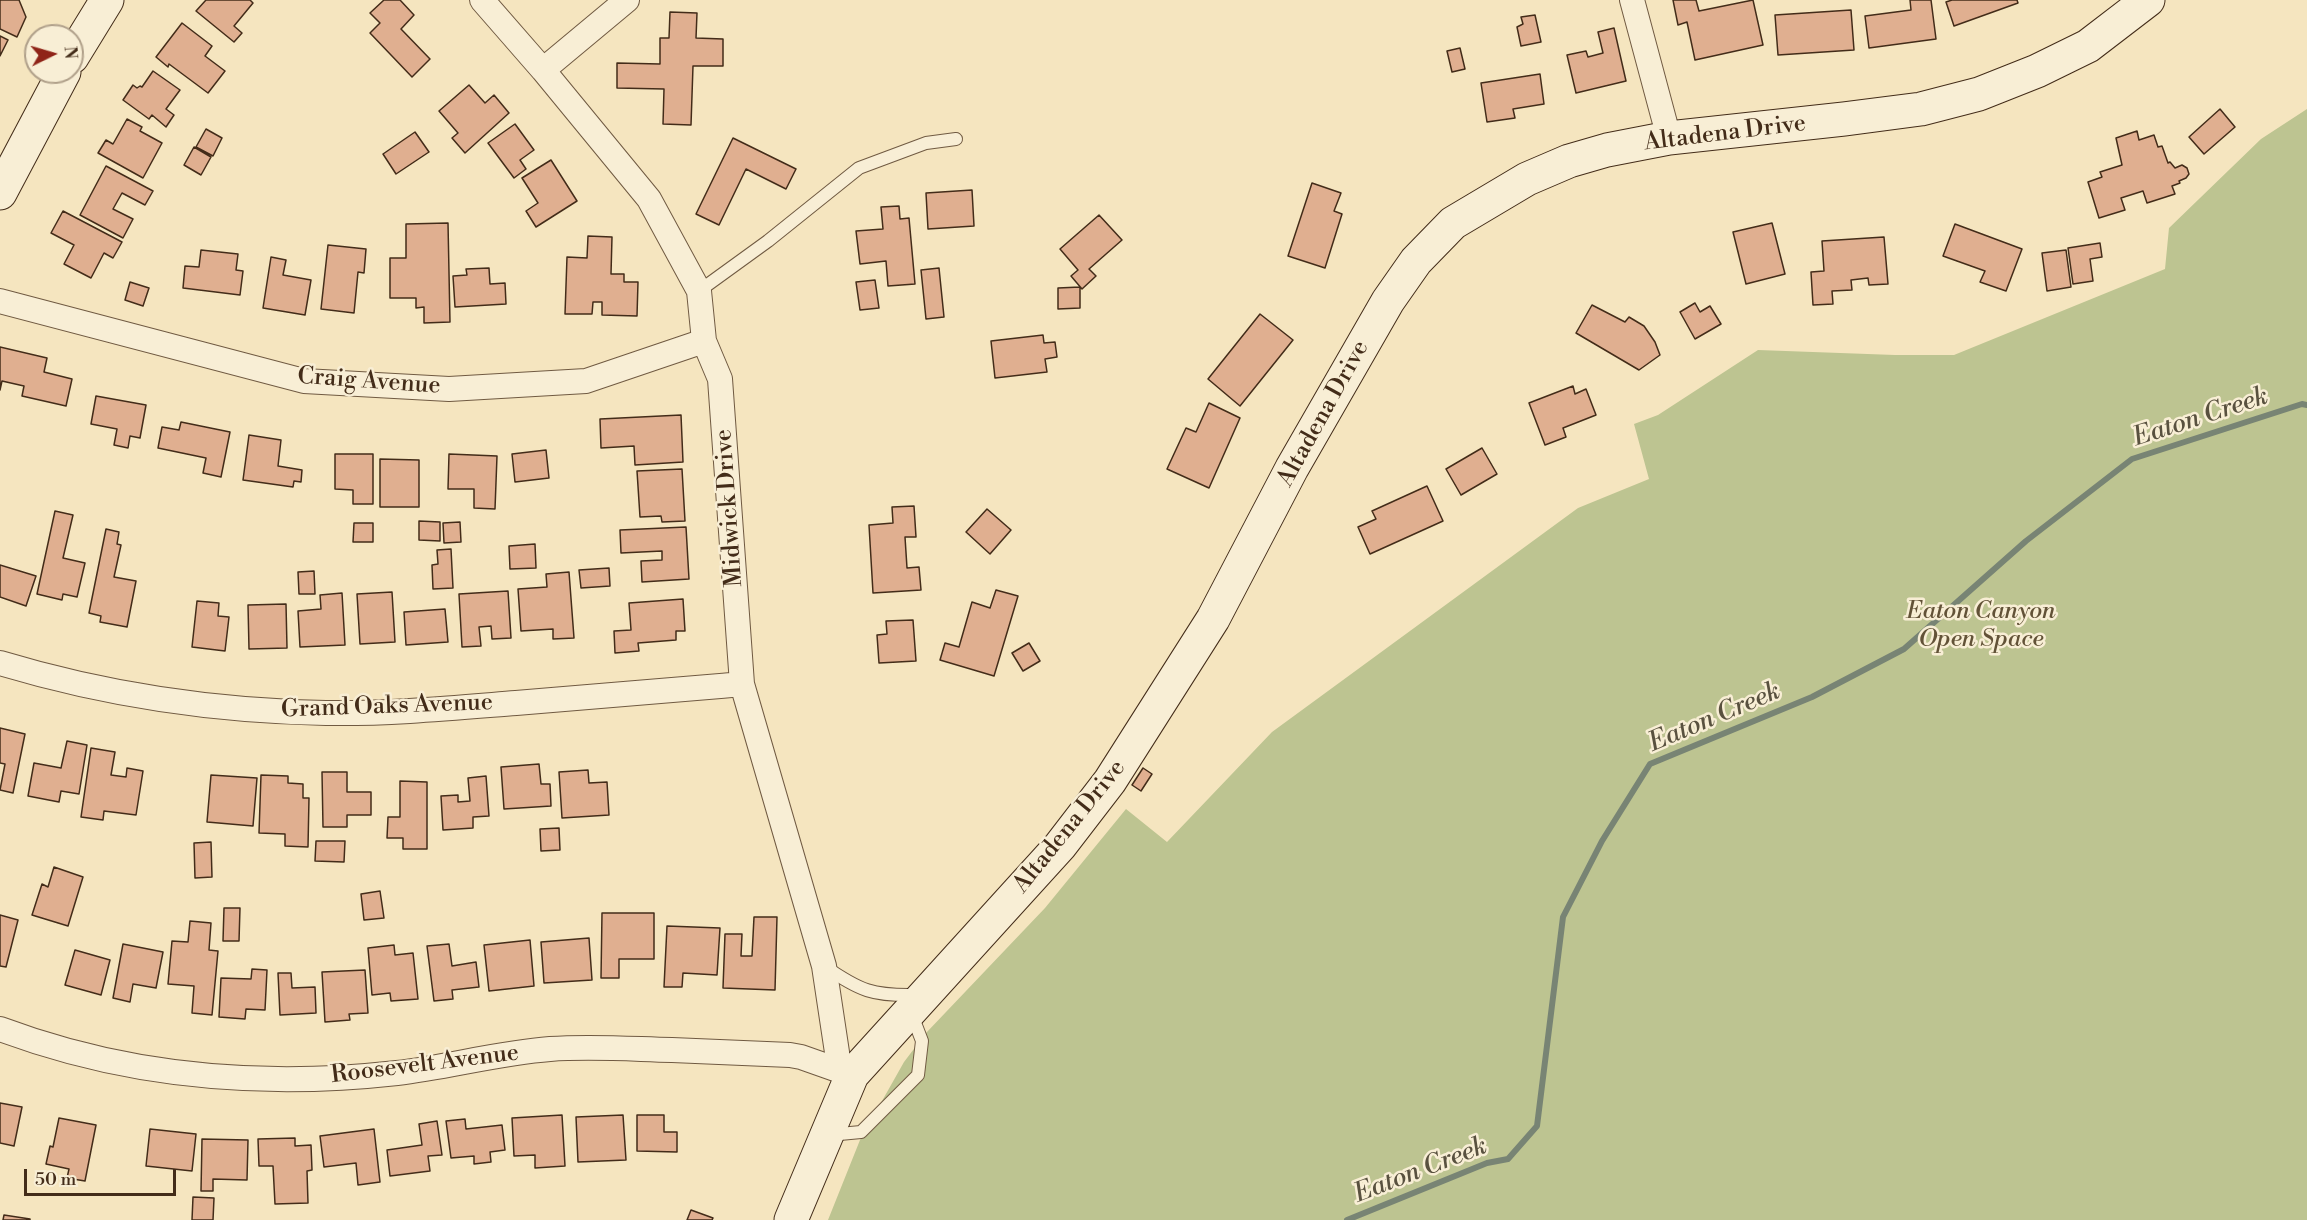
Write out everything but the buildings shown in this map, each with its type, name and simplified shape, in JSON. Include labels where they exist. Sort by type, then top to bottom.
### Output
[{"type":"main road","points":[[84,37],[107,0]]},
{"type":"main road","name":"Altadena Drive","points":[[791,1220],[852,1075],[1060,846],[1132,749],[1213,620],[1292,468],[1388,301],[1416,261],[1453,223],[1527,179],[1588,156],[1669,138],[1844,120],[1921,108],[1979,94],[2037,71],[2088,46],[2148,0]]},
{"type":"main road","points":[[0,193],[58,84]]},
{"type":"street","name":"Midwick Drive","points":[[482,0],[649,199],[699,291],[704,341],[720,379],[742,684],[824,966],[838,1059],[852,1075]]},
{"type":"street","points":[[543,70],[627,0]]},
{"type":"street","points":[[1632,0],[1669,138]]},
{"type":"street","name":"Craig Avenue","points":[[0,301],[304,381],[449,389],[586,381],[704,341]]},
{"type":"street","name":"Grand Oaks Avenue","points":[[0,663],[66,681],[171,701],[224,707],[327,713],[427,710],[742,684]]},
{"type":"street","name":"Roosevelt Avenue","points":[[0,1029],[38,1043],[133,1067],[184,1075],[246,1080],[342,1078],[399,1073],[511,1054],[589,1047],[790,1055],[852,1075]]},
{"type":"lane","points":[[699,291],[768,241],[859,168],[926,142],[956,139]]},
{"type":"lane","points":[[824,966],[852,986],[919,1003],[922,1041],[918,1075],[861,1131],[825,1136]]},
{"type":"green space","name":"Eaton Canyon Open Space","points":[[2307,109],[2307,1220],[828,1220],[860,1140],[904,1062],[926,1033],[1045,908],[1126,809],[1167,842],[1272,732],[1578,508],[1649,479],[1634,424],[1658,415],[1758,350],[1954,355],[2165,269],[2169,228],[2261,139]]},
{"type":"waterway","name":"Eaton Creek","points":[[1347,1220],[1487,1163],[1508,1159],[1537,1126],[1563,917],[1602,841],[1650,764],[1812,697],[1904,649],[2026,541],[2132,459],[2302,404],[2307,405]]}]
